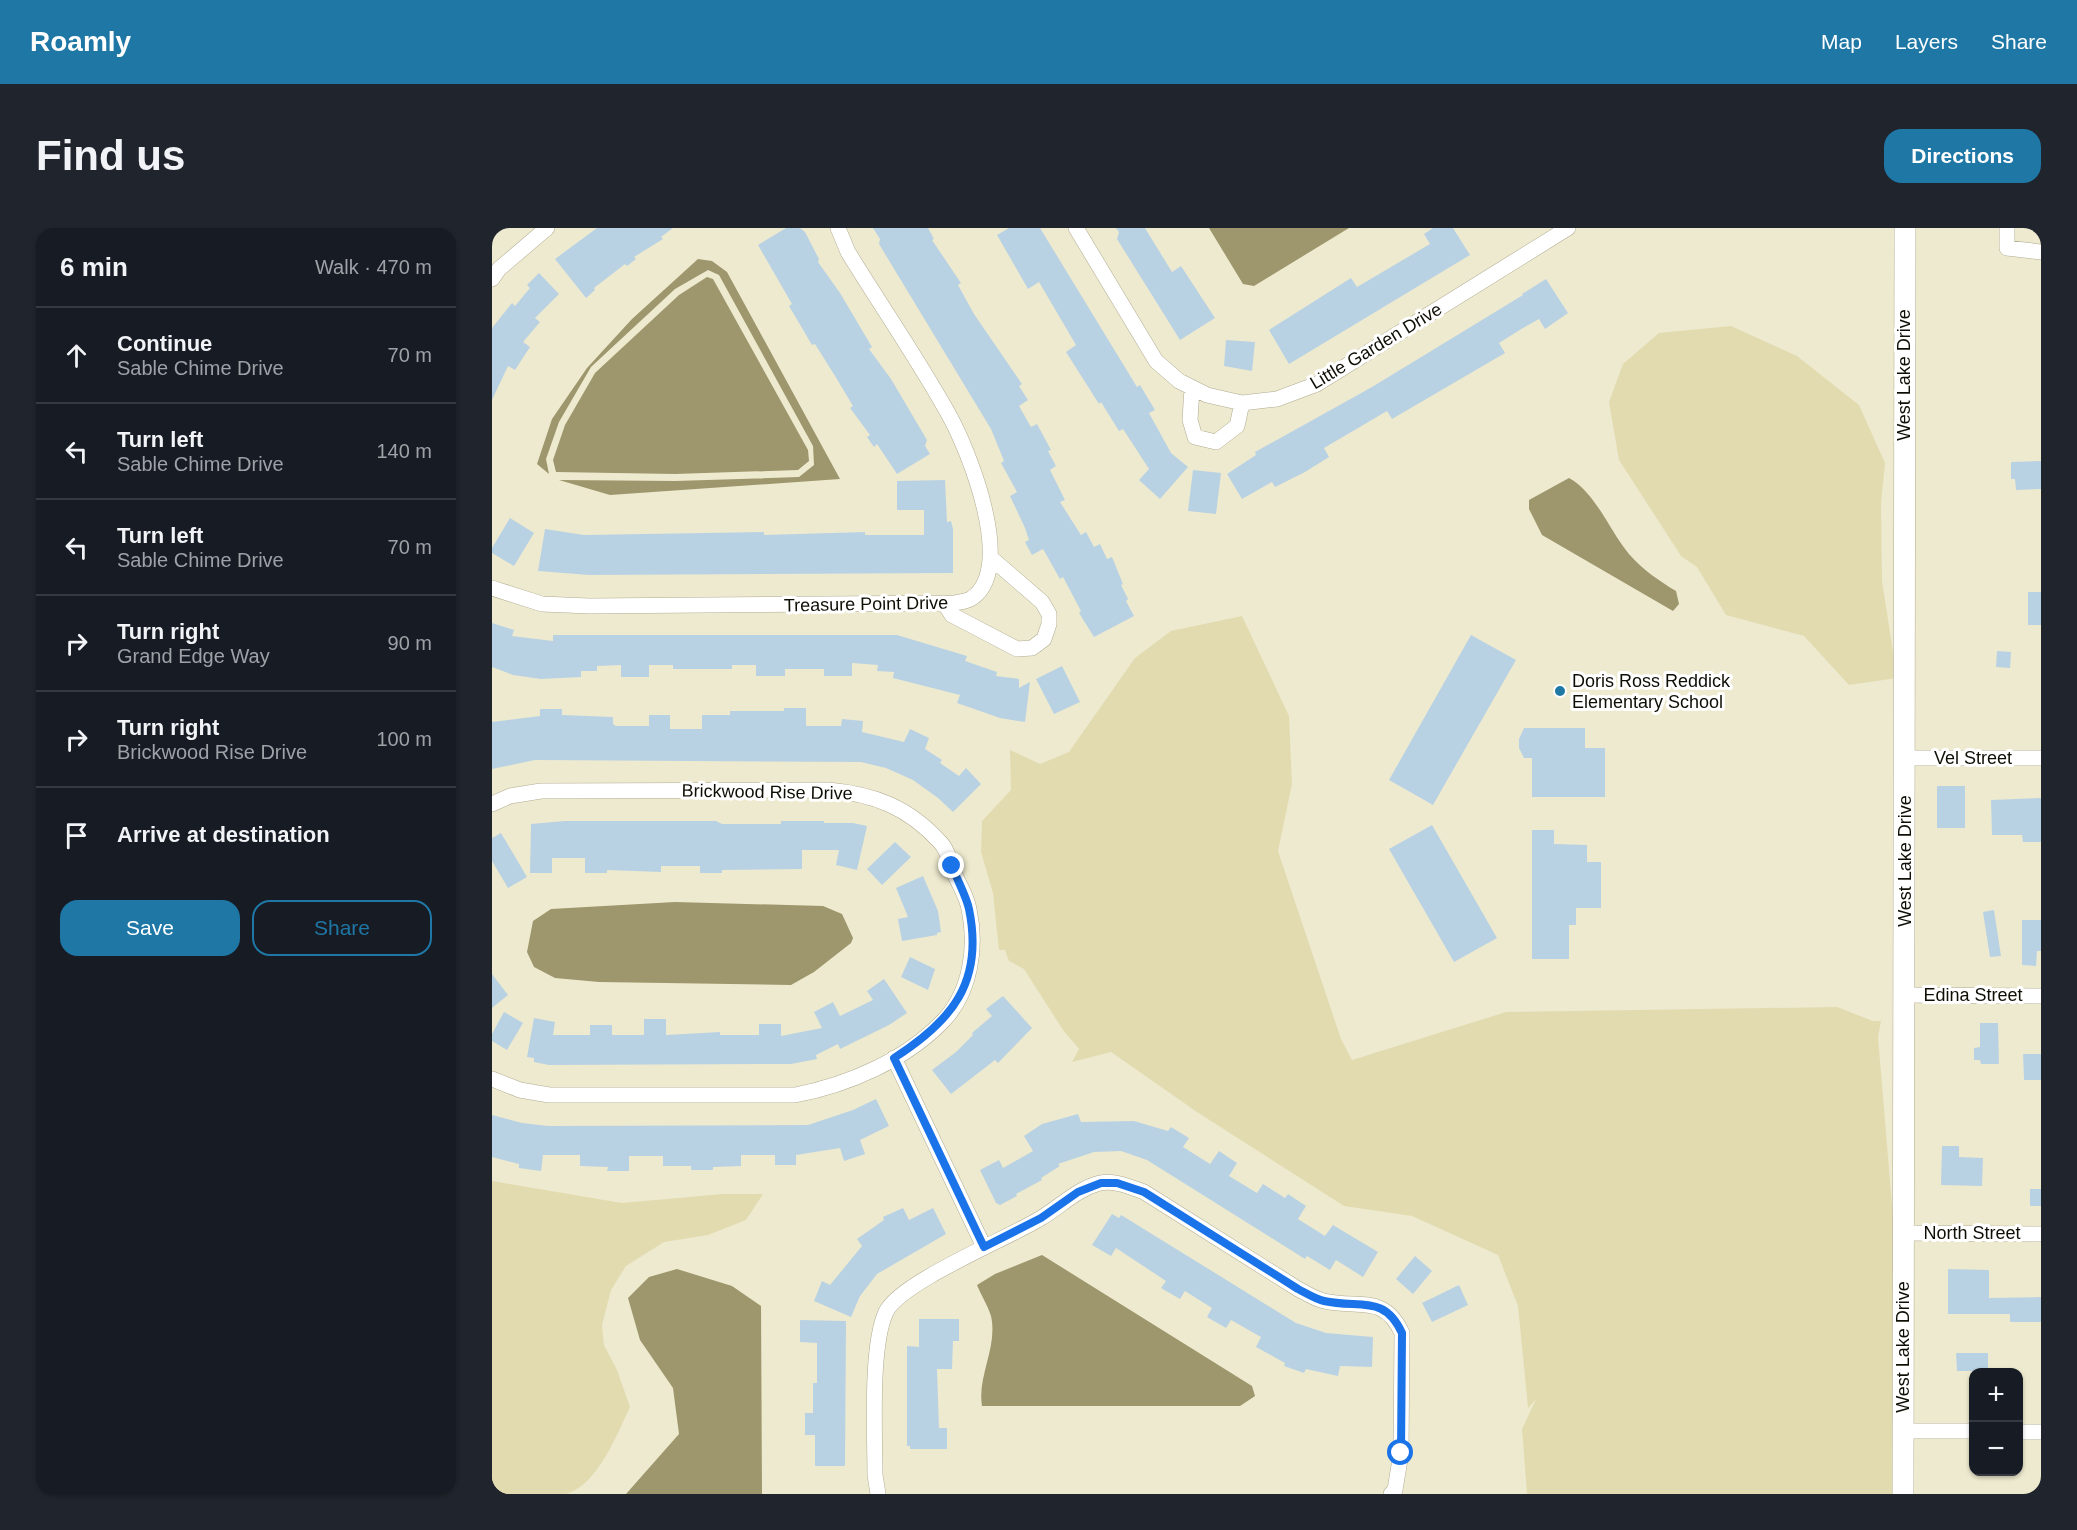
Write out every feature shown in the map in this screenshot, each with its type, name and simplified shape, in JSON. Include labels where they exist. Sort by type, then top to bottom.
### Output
[{"type":"street","points":[[492,279],[499,269],[547,228]]},
{"type":"street","name":"Treasure Point Drive","points":[[492,588],[542,604],[589,606],[944,603],[971,600],[981,590],[990,557],[983,506],[966,452],[949,415],[848,252],[838,228]]},
{"type":"street","name":"Little Garden Drive","points":[[1076,228],[1156,361],[1179,381],[1192,388],[1207,395],[1242,403],[1277,399],[1317,384],[1565,229]]},
{"type":"street","name":"West Lake Drive","points":[[1903,1494],[1906,758],[1905,228]]},
{"type":"street","points":[[2007,228],[2007,248],[2041,252]]},
{"type":"street","points":[[1192,388],[1190,420],[1195,437],[1216,442],[1237,426],[1242,403]]},
{"type":"street","points":[[944,603],[952,615],[1017,649],[1032,648],[1044,639],[1049,624],[1049,614],[1042,602],[990,557]]},
{"type":"street","name":"Vel Street","points":[[1906,758],[2041,758]]},
{"type":"street","name":"Brickwood Rise Drive","points":[[492,804],[510,796],[541,791],[828,790],[860,793],[906,813],[943,845],[969,908],[972,964],[961,993],[945,1019],[919,1042],[894,1058],[822,1090],[795,1095],[549,1095],[520,1090],[492,1079]]},
{"type":"street","name":"Edina Street","points":[[1905,995],[2041,996]]},
{"type":"street","points":[[894,1058],[984,1247]]},
{"type":"street","points":[[878,1494],[875,1475],[878,1335],[887,1310],[906,1291],[1041,1218],[1078,1192],[1101,1183],[1117,1183],[1144,1192],[1306,1293],[1323,1301],[1384,1308],[1394,1317],[1402,1333],[1401,1453],[1395,1490],[1391,1494]]},
{"type":"street","name":"North Street","points":[[1903,1233],[2041,1234]]},
{"type":"street","points":[[1903,1431],[1969,1431]]},
{"type":"street","points":[[2023,1432],[2041,1432]]},
{"type":"shaded area","points":[[1209,228],[1349,228],[1254,286],[1243,284]]},
{"type":"shaded area","points":[[698,259],[712,261],[727,272],[840,479],[610,495],[559,480],[675,481],[799,477],[814,465],[813,446],[719,275],[708,270],[675,289],[591,367],[559,422],[546,459],[549,474],[537,464],[552,419],[587,368],[632,319]]},
{"type":"shaded area","points":[[707,277],[713,279],[808,450],[809,461],[798,470],[675,474],[556,472],[553,460],[565,425],[595,373],[679,295]]},
{"type":"shaded area","points":[[1731,326],[1797,356],[1859,405],[1885,463],[1881,503],[1882,581],[1897,678],[1849,685],[1804,636],[1726,615],[1697,567],[1681,556],[1619,460],[1609,402],[1623,364],[1659,333]]},
{"type":"shaded area","points":[[1569,478],[1595,502],[1634,559],[1676,591],[1679,604],[1673,611],[1542,535],[1529,509],[1529,500]]},
{"type":"shaded area","points":[[1242,616],[1289,716],[1292,784],[1278,851],[1341,1039],[1352,1060],[1506,1012],[1837,1007],[1873,1021],[1881,1021],[1878,1037],[1895,1241],[1895,1494],[1527,1494],[1522,1429],[1536,1399],[1528,1408],[1518,1306],[1498,1255],[1412,1216],[1344,1206],[1197,1112],[1111,1052],[1072,1062],[1079,1049],[1063,1030],[1024,969],[1009,961],[1005,950],[999,950],[993,893],[981,852],[982,821],[1011,790],[1010,750],[1040,764],[1069,752],[1135,658],[1171,631]]},
{"type":"shaded area","points":[[675,902],[823,906],[842,914],[853,938],[851,943],[814,972],[791,985],[599,982],[555,978],[534,967],[527,952],[533,921],[551,909]]},
{"type":"shaded area","points":[[492,1181],[622,1203],[723,1194],[763,1194],[746,1220],[708,1235],[664,1242],[626,1266],[611,1290],[602,1325],[604,1345],[617,1370],[630,1407],[597,1470],[577,1489],[566,1494],[492,1494]]},
{"type":"shaded area","points":[[1042,1255],[1252,1386],[1255,1396],[1240,1406],[982,1406],[982,1384],[992,1339],[992,1328],[990,1312],[977,1285],[995,1274]]},
{"type":"shaded area","points":[[677,1269],[732,1286],[761,1306],[762,1494],[626,1494],[679,1434],[673,1388],[640,1340],[628,1298],[649,1277]]},
{"type":"building","points":[[597,228],[673,228],[661,237],[663,239],[634,257],[636,259],[627,266],[625,264],[594,288],[595,290],[586,298],[555,259]]},
{"type":"building","points":[[786,228],[800,228],[805,232],[819,259],[818,262],[840,293],[872,347],[869,349],[891,379],[927,440],[925,446],[930,454],[897,474],[877,444],[874,447],[867,437],[870,435],[850,408],[853,406],[789,306],[792,304],[758,245]]},
{"type":"building","points":[[873,228],[928,228],[934,239],[932,240],[961,283],[958,285],[974,314],[1022,384],[1019,386],[1028,400],[1019,406],[1031,427],[1037,424],[1051,450],[1048,451],[1056,466],[1050,470],[1065,500],[1060,502],[1081,535],[1086,532],[1094,547],[1100,544],[1107,559],[1112,557],[1128,599],[1126,601],[1134,616],[1094,637],[1079,613],[1081,611],[1063,577],[1060,579],[1043,549],[1032,555],[1025,542],[1029,540],[1025,528],[1010,496],[1017,492],[1001,463],[1004,461],[991,429],[879,244],[880,239]]},
{"type":"building","points":[[1009,228],[1040,228],[1137,387],[1140,385],[1155,410],[1149,413],[1171,453],[1188,467],[1160,499],[1139,480],[1149,469],[1123,429],[1119,431],[1101,402],[1099,404],[1066,352],[1076,345],[1039,282],[1028,289],[997,235]]},
{"type":"building","points":[[1116,228],[1145,228],[1172,272],[1181,266],[1215,318],[1180,340],[1117,239],[1119,232]]},
{"type":"building","points":[[1433,228],[1453,228],[1470,255],[1289,364],[1269,330],[1351,278],[1357,287],[1430,244],[1424,234]]},
{"type":"building","points":[[539,273],[559,294],[535,318],[540,322],[523,342],[530,347],[515,370],[508,366],[492,400],[492,328],[512,303],[515,306],[530,288],[527,285]]},
{"type":"building","points":[[1546,279],[1568,313],[1545,329],[1539,319],[1523,328],[1499,343],[1505,353],[1392,419],[1387,411],[1324,448],[1329,457],[1305,472],[1275,487],[1272,482],[1242,499],[1227,474],[1256,455],[1255,452],[1372,387]]},
{"type":"building","points":[[1226,340],[1255,342],[1252,371],[1224,366]]},
{"type":"building","points":[[2041,461],[2041,489],[2016,490],[2015,479],[2011,479],[2011,462]]},
{"type":"building","points":[[1193,470],[1221,473],[1216,514],[1188,511]]},
{"type":"building","points":[[945,480],[947,522],[951,521],[953,529],[953,573],[589,575],[538,571],[545,529],[584,535],[764,532],[764,535],[865,532],[865,535],[924,535],[924,510],[897,510],[897,481]]},
{"type":"building","points":[[510,518],[534,533],[514,566],[492,553],[492,548]]},
{"type":"building","points":[[2028,592],[2041,592],[2041,625],[2028,625]]},
{"type":"building","points":[[492,623],[514,630],[512,636],[553,641],[553,635],[897,635],[967,656],[965,661],[997,672],[996,676],[1019,679],[1019,688],[1030,682],[1025,722],[1000,718],[957,703],[960,695],[893,678],[894,672],[877,671],[878,665],[852,663],[852,676],[824,676],[824,669],[785,669],[785,676],[756,676],[756,665],[732,665],[732,669],[673,669],[673,665],[649,665],[649,677],[621,677],[621,665],[597,666],[597,671],[581,671],[581,677],[541,679],[513,675],[492,667]]},
{"type":"building","points":[[1471,635],[1516,660],[1433,805],[1389,780]]},
{"type":"building","points":[[1997,651],[2011,652],[2010,668],[1996,667]]},
{"type":"building","points":[[1062,666],[1080,702],[1054,714],[1036,679]]},
{"type":"building","points":[[784,708],[806,708],[806,726],[841,726],[842,719],[863,721],[862,732],[904,742],[910,729],[929,738],[925,749],[942,760],[940,763],[959,776],[966,768],[981,784],[953,812],[913,780],[886,768],[861,762],[535,760],[492,769],[492,722],[540,716],[540,709],[562,709],[562,715],[613,717],[613,724],[616,726],[649,726],[649,715],[670,715],[670,729],[702,729],[702,715],[730,715],[730,711],[784,711]]},
{"type":"building","points":[[1524,728],[1585,728],[1585,748],[1605,748],[1605,797],[1532,797],[1532,758],[1524,758],[1519,748],[1519,739]]},
{"type":"building","points":[[1937,786],[1965,786],[1965,828],[1937,828]]},
{"type":"building","points":[[2041,798],[2041,842],[2023,842],[2022,835],[1992,835],[1991,800]]},
{"type":"building","points":[[565,821],[716,821],[722,824],[781,824],[781,821],[824,821],[824,823],[853,823],[867,826],[857,870],[836,865],[839,850],[802,850],[802,869],[722,870],[722,873],[700,873],[700,866],[661,866],[661,872],[607,870],[607,873],[585,873],[585,858],[552,858],[552,873],[530,873],[531,824]]},
{"type":"building","points":[[1432,825],[1497,938],[1454,962],[1389,849]]},
{"type":"building","points":[[1532,830],[1554,830],[1554,844],[1587,845],[1587,862],[1601,862],[1601,908],[1576,908],[1576,925],[1569,925],[1569,959],[1532,959]]},
{"type":"building","points":[[501,833],[527,877],[508,888],[492,861],[492,838]]},
{"type":"building","points":[[895,842],[911,857],[882,885],[867,869]]},
{"type":"building","points":[[923,876],[938,911],[941,932],[937,935],[902,941],[898,919],[908,917],[896,888]]},
{"type":"building","points":[[1994,910],[2001,956],[1990,957],[1983,912]]},
{"type":"building","points":[[2022,920],[2041,920],[2041,951],[2037,951],[2036,966],[2022,965]]},
{"type":"building","points":[[910,957],[935,969],[928,990],[901,977]]},
{"type":"building","points":[[492,974],[508,995],[492,1008]]},
{"type":"building","points":[[884,979],[907,1013],[889,1025],[840,1049],[838,1044],[816,1055],[817,1059],[791,1064],[549,1065],[534,1062],[534,1058],[527,1057],[534,1018],[555,1022],[553,1035],[590,1035],[590,1025],[612,1025],[612,1035],[644,1035],[644,1019],[666,1019],[666,1035],[720,1032],[720,1035],[759,1035],[759,1024],[781,1024],[781,1036],[822,1028],[814,1012],[833,1002],[840,1016],[873,1000],[867,991]]},
{"type":"building","points":[[1003,996],[1032,1028],[998,1063],[995,1060],[951,1094],[932,1070],[956,1052],[973,1035],[972,1033],[992,1016],[986,1009]]},
{"type":"building","points":[[504,1012],[523,1023],[507,1050],[492,1041],[492,1034]]},
{"type":"building","points":[[1980,1023],[1998,1023],[1999,1064],[1981,1064],[1980,1060],[1974,1060],[1974,1048],[1980,1047]]},
{"type":"building","points":[[2023,1054],[2041,1054],[2041,1080],[2024,1080]]},
{"type":"building","points":[[876,1099],[889,1126],[860,1140],[865,1154],[844,1161],[840,1148],[796,1155],[796,1165],[775,1165],[775,1155],[741,1155],[741,1166],[713,1167],[713,1170],[691,1170],[691,1166],[663,1166],[663,1156],[629,1156],[629,1171],[607,1171],[608,1167],[580,1166],[580,1155],[543,1155],[541,1171],[519,1168],[519,1164],[492,1157],[492,1115],[522,1123],[548,1126],[808,1125],[853,1110]]},
{"type":"building","points":[[1078,1114],[1081,1122],[1134,1121],[1168,1131],[1171,1127],[1189,1138],[1183,1147],[1210,1164],[1219,1151],[1237,1163],[1229,1176],[1257,1193],[1263,1184],[1285,1198],[1288,1194],[1306,1206],[1298,1219],[1325,1236],[1333,1225],[1378,1252],[1363,1277],[1336,1260],[1330,1270],[1307,1256],[1305,1259],[1147,1160],[1121,1151],[1094,1152],[1058,1164],[1060,1166],[1041,1178],[1042,1180],[1016,1194],[1017,1196],[1000,1205],[996,1203],[980,1170],[999,1160],[1003,1168],[1033,1151],[1024,1136],[1042,1124]]},
{"type":"building","points":[[1942,1146],[1959,1146],[1959,1157],[1983,1158],[1982,1186],[1941,1185]]},
{"type":"building","points":[[2030,1189],[2041,1189],[2041,1206],[2030,1206]]},
{"type":"building","points":[[903,1208],[909,1220],[933,1208],[946,1234],[877,1274],[860,1296],[851,1317],[814,1301],[822,1281],[830,1285],[862,1246],[857,1239],[884,1220],[883,1217]]},
{"type":"building","points":[[1112,1214],[1119,1218],[1121,1215],[1296,1323],[1326,1333],[1373,1337],[1372,1367],[1340,1366],[1338,1376],[1306,1369],[1304,1373],[1284,1366],[1285,1363],[1256,1347],[1261,1337],[1231,1320],[1226,1328],[1207,1317],[1212,1308],[1185,1291],[1180,1299],[1161,1288],[1166,1281],[1116,1248],[1111,1256],[1092,1245]]},
{"type":"building","points":[[1415,1256],[1432,1271],[1413,1294],[1396,1279]]},
{"type":"building","points":[[1948,1269],[1989,1270],[1989,1298],[2041,1297],[2041,1322],[2010,1322],[2010,1314],[1948,1314]]},
{"type":"building","points":[[1459,1285],[1468,1305],[1432,1322],[1422,1303]]},
{"type":"building","points":[[919,1319],[959,1319],[959,1341],[953,1341],[952,1369],[937,1369],[939,1428],[947,1428],[947,1449],[910,1449],[910,1446],[907,1446],[907,1346],[919,1347]]},
{"type":"building","points":[[800,1320],[846,1321],[845,1466],[815,1466],[815,1435],[805,1435],[805,1413],[813,1413],[813,1383],[817,1383],[817,1343],[800,1342]]},
{"type":"building","points":[[1956,1353],[1988,1353],[1988,1368],[1969,1368],[1969,1371],[1957,1371]]},
{"type":"place","name":"Doris Ross Reddick Elementary School","points":[[1560,691]]},
{"type":"route","points":[[952,866],[969,908],[972,964],[961,993],[945,1019],[919,1042],[894,1058],[984,1247],[1041,1218],[1078,1192],[1101,1183],[1117,1183],[1144,1192],[1298,1289],[1323,1301],[1384,1308],[1394,1317],[1402,1333],[1401,1453]]}]
